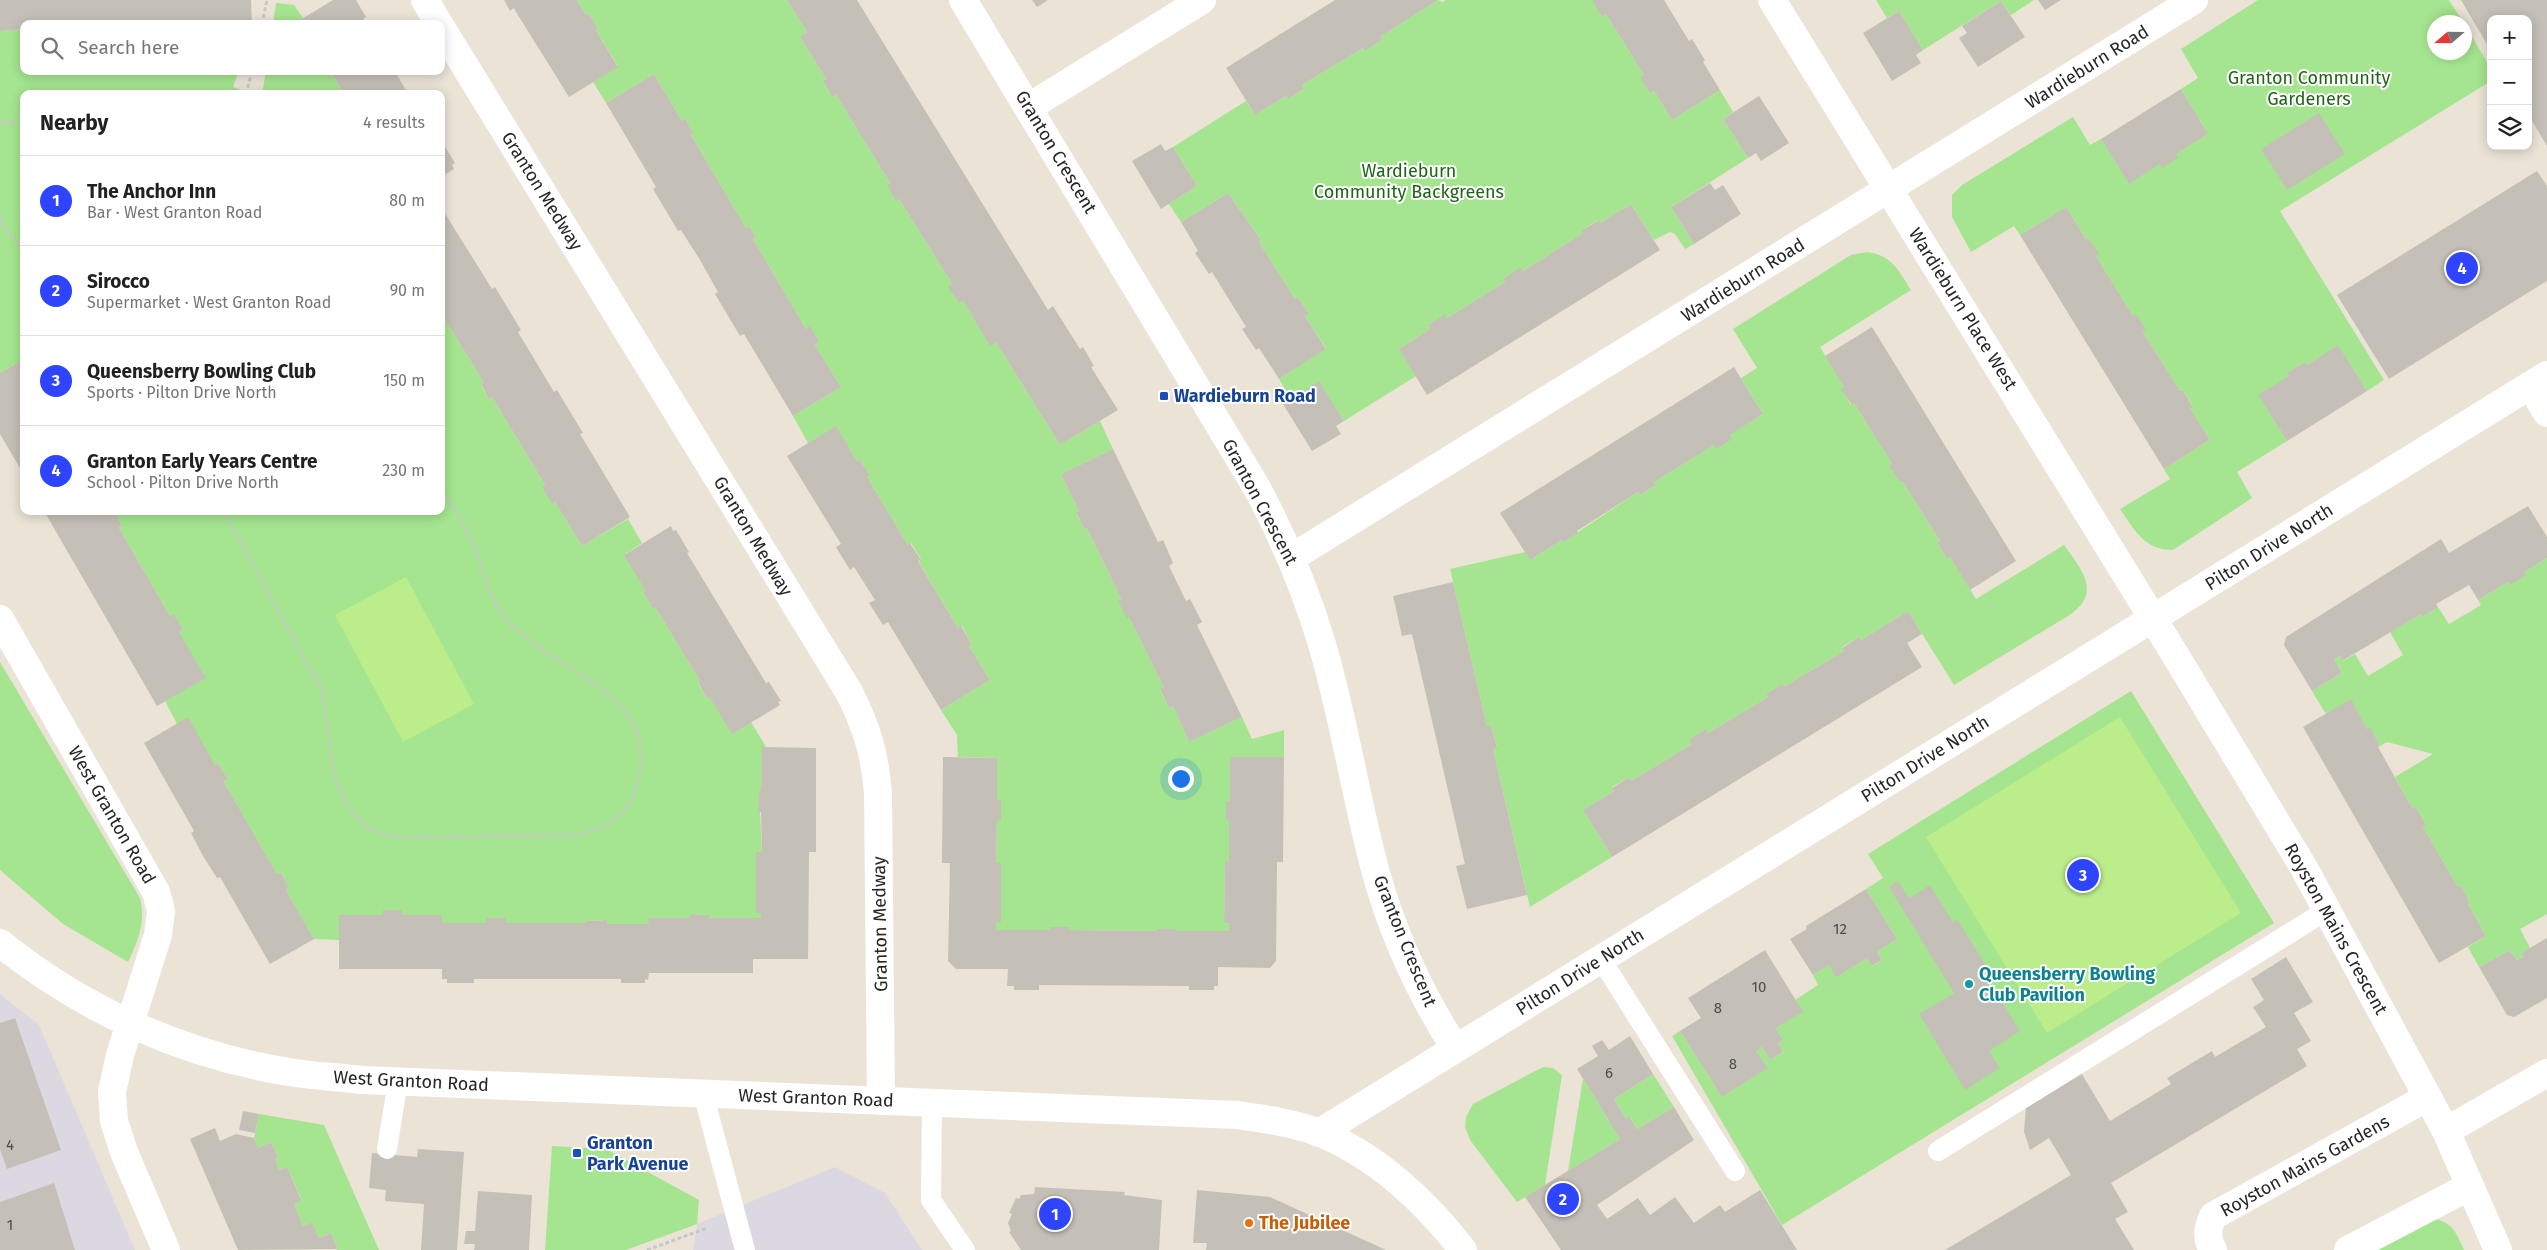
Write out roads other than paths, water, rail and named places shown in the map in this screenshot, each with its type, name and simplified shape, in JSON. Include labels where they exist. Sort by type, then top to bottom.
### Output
[{"type":"street","points":[[425,0],[437,20]]},
{"type":"street","name":"Granton Crescent","points":[[963,0],[1257,488],[1291,558],[1322,641],[1376,874],[1389,913],[1413,972],[1437,1019],[1455,1048]]},
{"type":"street","points":[[1029,107],[1202,0]]},
{"type":"street","name":"Wardieburn Place West","points":[[1772,0],[2152,619]]},
{"type":"street","name":"Wardieburn Road","points":[[1291,558],[1890,190],[2194,0]]},
{"type":"street","name":"Granton Medway","points":[[445,34],[849,692],[866,727],[876,761],[878,794],[881,1101]]},
{"type":"street","name":"Pilton Drive North","points":[[1318,1133],[2539,380],[2547,413]]},
{"type":"street","name":"West Granton Road","points":[[0,619],[156,892],[161,911],[158,934],[131,1024]]},
{"type":"street","name":"Royston Mains Crescent","points":[[2152,619],[2304,868],[2446,1131],[2498,1250]]},
{"type":"street","name":"West Granton Road","points":[[0,943],[72,994],[131,1024],[176,1044],[289,1072],[398,1081],[1238,1115],[1295,1126],[1345,1144],[1399,1182],[1424,1205],[1463,1250]]},
{"type":"street","points":[[131,1024],[112,1092],[114,1121],[124,1152],[166,1250]]},
{"type":"street","points":[[2446,1131],[2547,1073]]},
{"type":"street","name":"Royston Mains Gardens","points":[[2213,1250],[2208,1242],[2208,1228],[2213,1216],[2428,1097]]},
{"type":"street","points":[[2348,1250],[2470,1186]]},
{"type":"lane","points":[[1938,1151],[2327,910]]},
{"type":"lane","points":[[1601,959],[1735,1171]]},
{"type":"lane","points":[[387,1149],[398,1081]]},
{"type":"lane","points":[[703,1093],[745,1250]]},
{"type":"lane","points":[[932,1103],[931,1200],[965,1250]]},
{"type":"place","name":"Granton Early Years Centre","points":[[2462,268]]},
{"type":"place","name":"Wardieburn Road","points":[[1164,396]]},
{"type":"place","name":"Queensberry Bowling Club","points":[[2083,875]]},
{"type":"place","name":"Queensberry Bowling Club Pavilion","points":[[1969,984]]},
{"type":"place","name":"Granton Park Avenue","points":[[577,1153]]},
{"type":"place","name":"Sirocco","points":[[1563,1199]]},
{"type":"place","name":"The Anchor Inn","points":[[1055,1214]]},
{"type":"place","name":"The Jubilee","points":[[1249,1223]]},
{"type":"park label","name":"Granton Community Gardeners","points":[[2309,88]]},
{"type":"park label","name":"Wardieburn Community Backgreens","points":[[1409,181]]}]
